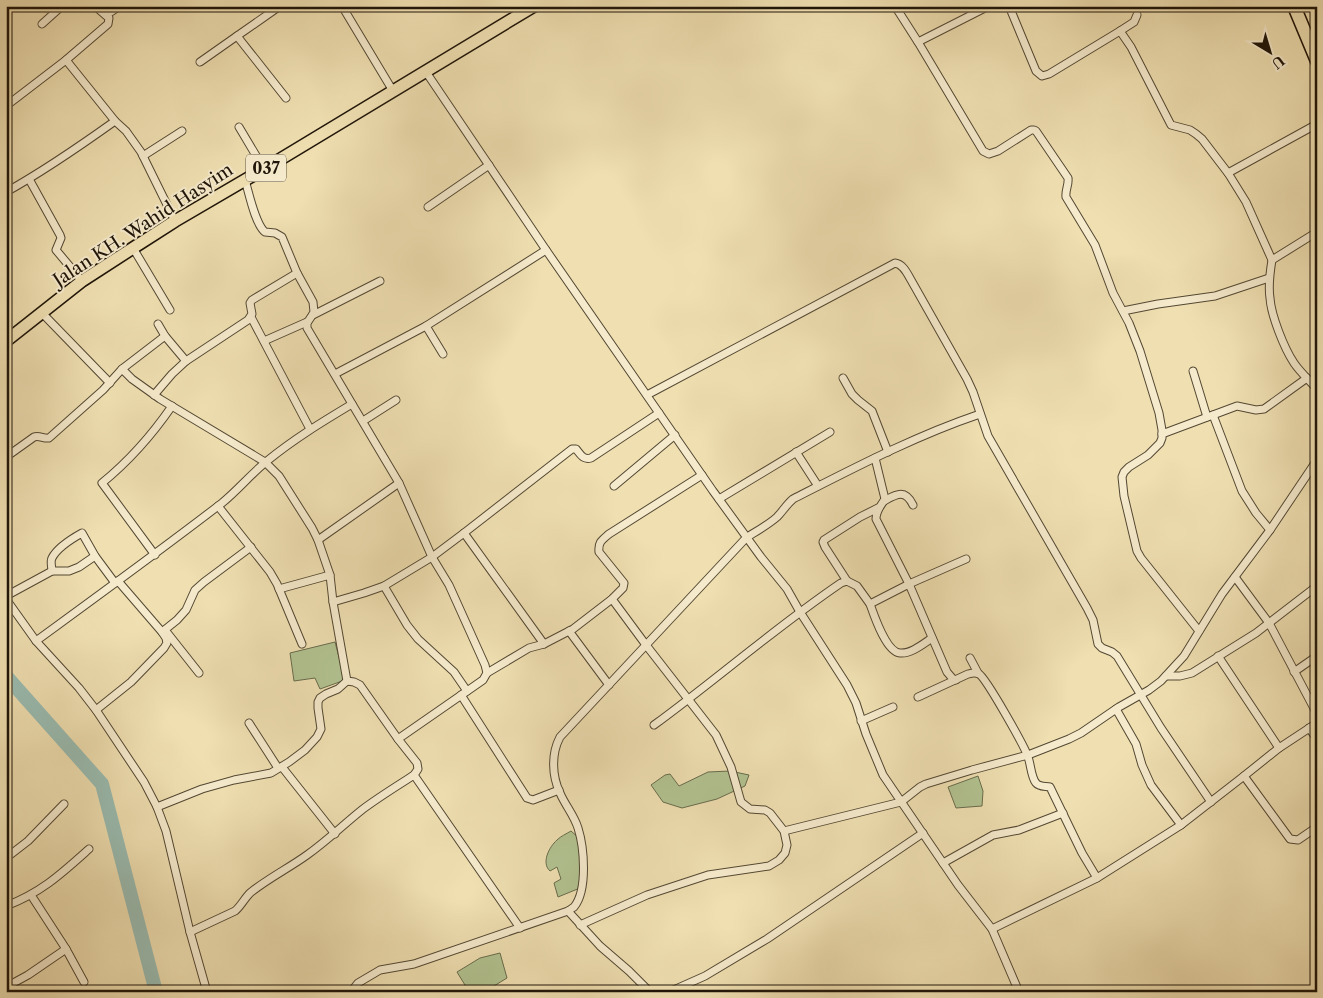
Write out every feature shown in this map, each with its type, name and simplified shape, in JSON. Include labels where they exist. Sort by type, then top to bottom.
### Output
[{"type":"highway","points":[[1294,6],[1316,55]]},
{"type":"main road","name":"Jalan KH. Wahid Hasyim","points":[[6,341],[82,281],[175,221],[534,6]]},
{"type":"street","points":[[42,24],[62,6]]},
{"type":"street","points":[[6,106],[66,60],[108,24],[109,18],[96,6]]},
{"type":"street","points":[[106,15],[120,6]]},
{"type":"street","points":[[200,62],[280,6]]},
{"type":"street","points":[[342,6],[393,91]]},
{"type":"street","points":[[895,6],[986,153],[992,154],[1034,130],[1068,178],[1065,190],[1068,202],[1095,245],[1140,351],[1159,413],[1162,434],[1160,443],[1148,455],[1129,467],[1122,477],[1124,496],[1137,551],[1199,631]]},
{"type":"street","points":[[918,42],[989,6]]},
{"type":"street","points":[[1018,6],[1010,8],[1036,71],[1042,76],[1049,74],[1120,31],[1134,22],[1137,16]]},
{"type":"street","points":[[1120,31],[1131,47],[1171,125],[1190,130],[1202,139],[1228,173],[1246,202],[1272,260],[1269,278],[1270,299],[1285,346],[1294,362],[1317,389]]},
{"type":"street","points":[[237,36],[286,98]]},
{"type":"street","points":[[66,60],[115,121],[126,131],[143,156],[175,221]]},
{"type":"street","points":[[426,72],[546,250],[650,393],[659,412],[702,475],[787,589],[847,685],[856,703],[866,734],[883,775],[923,833],[947,861],[958,886],[992,929],[1019,992]]},
{"type":"street","points":[[6,192],[29,179],[115,121]]},
{"type":"street","points":[[1228,173],[1317,124]]},
{"type":"street","points":[[239,127],[264,169]]},
{"type":"street","points":[[143,156],[182,131]]},
{"type":"street","points":[[428,207],[488,165]]},
{"type":"street","points":[[29,179],[61,238],[56,250],[82,281]]},
{"type":"street","points":[[245,180],[251,203],[261,228],[265,232],[275,233],[282,237],[312,302],[314,308],[313,315],[308,322],[307,328],[399,483],[432,557],[449,585],[485,665],[487,674]]},
{"type":"street","points":[[1272,260],[1317,232]]},
{"type":"street","points":[[133,248],[170,310]]},
{"type":"street","points":[[335,374],[426,326],[546,250]]},
{"type":"street","points":[[650,393],[895,263],[899,264],[903,267],[967,379],[988,436],[1087,608],[1093,620],[1098,644],[1115,654],[1211,802]]},
{"type":"street","points":[[297,273],[252,300],[250,303],[251,317],[310,429]]},
{"type":"street","points":[[1123,311],[1215,296],[1269,278]]},
{"type":"street","points":[[313,315],[380,281]]},
{"type":"street","points":[[42,313],[110,383]]},
{"type":"street","points":[[154,394],[186,361],[251,317]]},
{"type":"street","points":[[264,341],[308,322]]},
{"type":"street","points":[[158,324],[165,336],[186,361]]},
{"type":"street","points":[[426,326],[443,354]]},
{"type":"street","points":[[6,457],[34,437],[49,438],[110,383],[122,369],[165,336]]},
{"type":"street","points":[[122,369],[132,379],[172,406],[266,462],[279,476],[312,528],[330,575],[347,682]]},
{"type":"street","points":[[1193,371],[1242,491],[1270,530]]},
{"type":"street","points":[[843,378],[852,394],[872,412],[888,452]]},
{"type":"street","points":[[1162,434],[1237,406],[1256,410],[1264,409],[1307,378]]},
{"type":"street","points":[[363,421],[396,400]]},
{"type":"street","points":[[36,641],[155,555],[227,499],[290,442],[352,404]]},
{"type":"street","points":[[155,555],[102,483],[145,442],[172,406]]},
{"type":"street","points":[[333,602],[384,586],[432,557],[572,449],[576,449],[584,458],[591,458],[659,412]]},
{"type":"street","points":[[351,992],[358,983],[380,970],[414,964],[568,911],[574,906],[579,898],[583,881],[582,843],[578,826],[555,779],[555,747],[560,738],[747,537],[778,516],[785,505],[793,499],[875,458],[955,422],[980,414]]},
{"type":"street","points":[[719,499],[830,432]]},
{"type":"street","points":[[614,486],[675,435]]},
{"type":"street","points":[[796,452],[818,486]]},
{"type":"street","points":[[875,458],[885,497],[884,501]]},
{"type":"street","points":[[784,831],[901,802],[926,784],[1028,755],[1081,733],[1116,709],[1141,695],[1161,681],[1184,656],[1222,594],[1270,530],[1316,462]]},
{"type":"street","points":[[398,739],[483,680],[487,674],[529,648],[544,644],[569,631],[612,599],[623,588],[624,582],[599,552],[598,546],[601,541],[702,475]]},
{"type":"street","points":[[318,540],[399,483]]},
{"type":"street","points":[[912,505],[907,496],[902,494],[893,496],[884,501],[878,508],[876,518],[909,584],[947,672],[956,680]]},
{"type":"street","points":[[218,506],[270,572],[302,644]]},
{"type":"street","points":[[847,581],[823,542],[834,533],[878,508]]},
{"type":"street","points":[[52,570],[52,557],[66,543],[82,533],[95,556],[116,582],[163,630],[199,673]]},
{"type":"street","points":[[464,533],[544,644]]},
{"type":"street","points":[[163,630],[186,610],[195,590],[251,547]]},
{"type":"street","points":[[95,556],[68,571],[52,570],[6,598],[36,641],[79,688],[96,710],[144,782],[157,807],[166,831],[190,932],[207,992]]},
{"type":"street","points":[[870,604],[909,584],[966,559]]},
{"type":"street","points":[[279,589],[330,575]]},
{"type":"street","points":[[1235,577],[1269,623],[1317,714]]},
{"type":"street","points":[[654,725],[840,583],[847,581],[857,586],[870,604],[875,620],[894,651],[900,653],[909,651],[932,638]]},
{"type":"street","points":[[384,586],[407,625],[418,639],[454,672],[464,693],[527,798],[533,800],[559,790]]},
{"type":"street","points":[[1166,676],[1180,676],[1192,673],[1269,623],[1317,586]]},
{"type":"street","points":[[580,925],[647,895],[708,875],[769,866],[779,860],[785,853],[787,845],[784,831],[770,813],[765,810],[750,809],[741,802],[731,767],[716,735],[612,599]]},
{"type":"street","points":[[96,710],[130,682],[164,648],[167,643],[163,630]]},
{"type":"street","points":[[569,631],[609,685]]},
{"type":"street","points":[[1218,656],[1279,748]]},
{"type":"street","points":[[1294,672],[1317,656]]},
{"type":"street","points":[[970,658],[978,674],[993,693],[1028,755],[1034,782],[1038,785],[1050,787],[1082,853],[1097,878]]},
{"type":"street","points":[[918,697],[968,674],[978,674]]},
{"type":"street","points":[[157,807],[202,789],[271,772],[280,767],[305,750],[317,737],[321,729],[318,708],[320,698],[347,682],[354,682],[360,685],[398,739],[418,763],[418,769],[414,775],[362,810],[306,856],[252,892],[235,910],[190,932]]},
{"type":"street","points":[[862,721],[893,707]]},
{"type":"street","points":[[1116,709],[1136,744],[1142,765],[1151,785],[1181,825]]},
{"type":"street","points":[[248,723],[280,767],[335,834]]},
{"type":"street","points":[[992,929],[1097,878],[1181,825],[1279,748],[1317,724]]},
{"type":"street","points":[[1309,728],[1317,739]]},
{"type":"street","points":[[414,775],[520,928]]},
{"type":"street","points":[[1244,776],[1290,839],[1298,840],[1317,828]]},
{"type":"street","points":[[6,858],[28,841],[64,804]]},
{"type":"street","points":[[947,861],[993,835],[1019,830],[1063,813]]},
{"type":"street","points":[[669,992],[705,976],[767,939],[923,833]]},
{"type":"street","points":[[6,906],[42,888],[62,874],[89,849]]},
{"type":"street","points":[[31,895],[66,949],[84,982]]},
{"type":"street","points":[[568,911],[600,946],[650,992]]},
{"type":"street","points":[[6,987],[66,949]]},
{"type":"green space","points":[[335,642],[345,680],[320,689],[315,678],[294,681],[290,653]]},
{"type":"green space","points":[[730,771],[749,775],[745,786],[717,799],[682,808],[663,802],[651,785],[665,775],[670,774],[679,786],[708,772]]},
{"type":"green space","points":[[978,776],[983,791],[982,806],[956,808],[948,787]]},
{"type":"green space","points":[[571,831],[579,838],[586,851],[580,888],[558,897],[554,883],[561,879],[557,867],[550,871],[547,868],[546,860],[554,843]]},
{"type":"green space","points":[[500,953],[507,978],[484,992],[468,990],[457,972],[480,958]]},
{"type":"waterway","points":[[6,676],[102,784],[156,992]]}]
